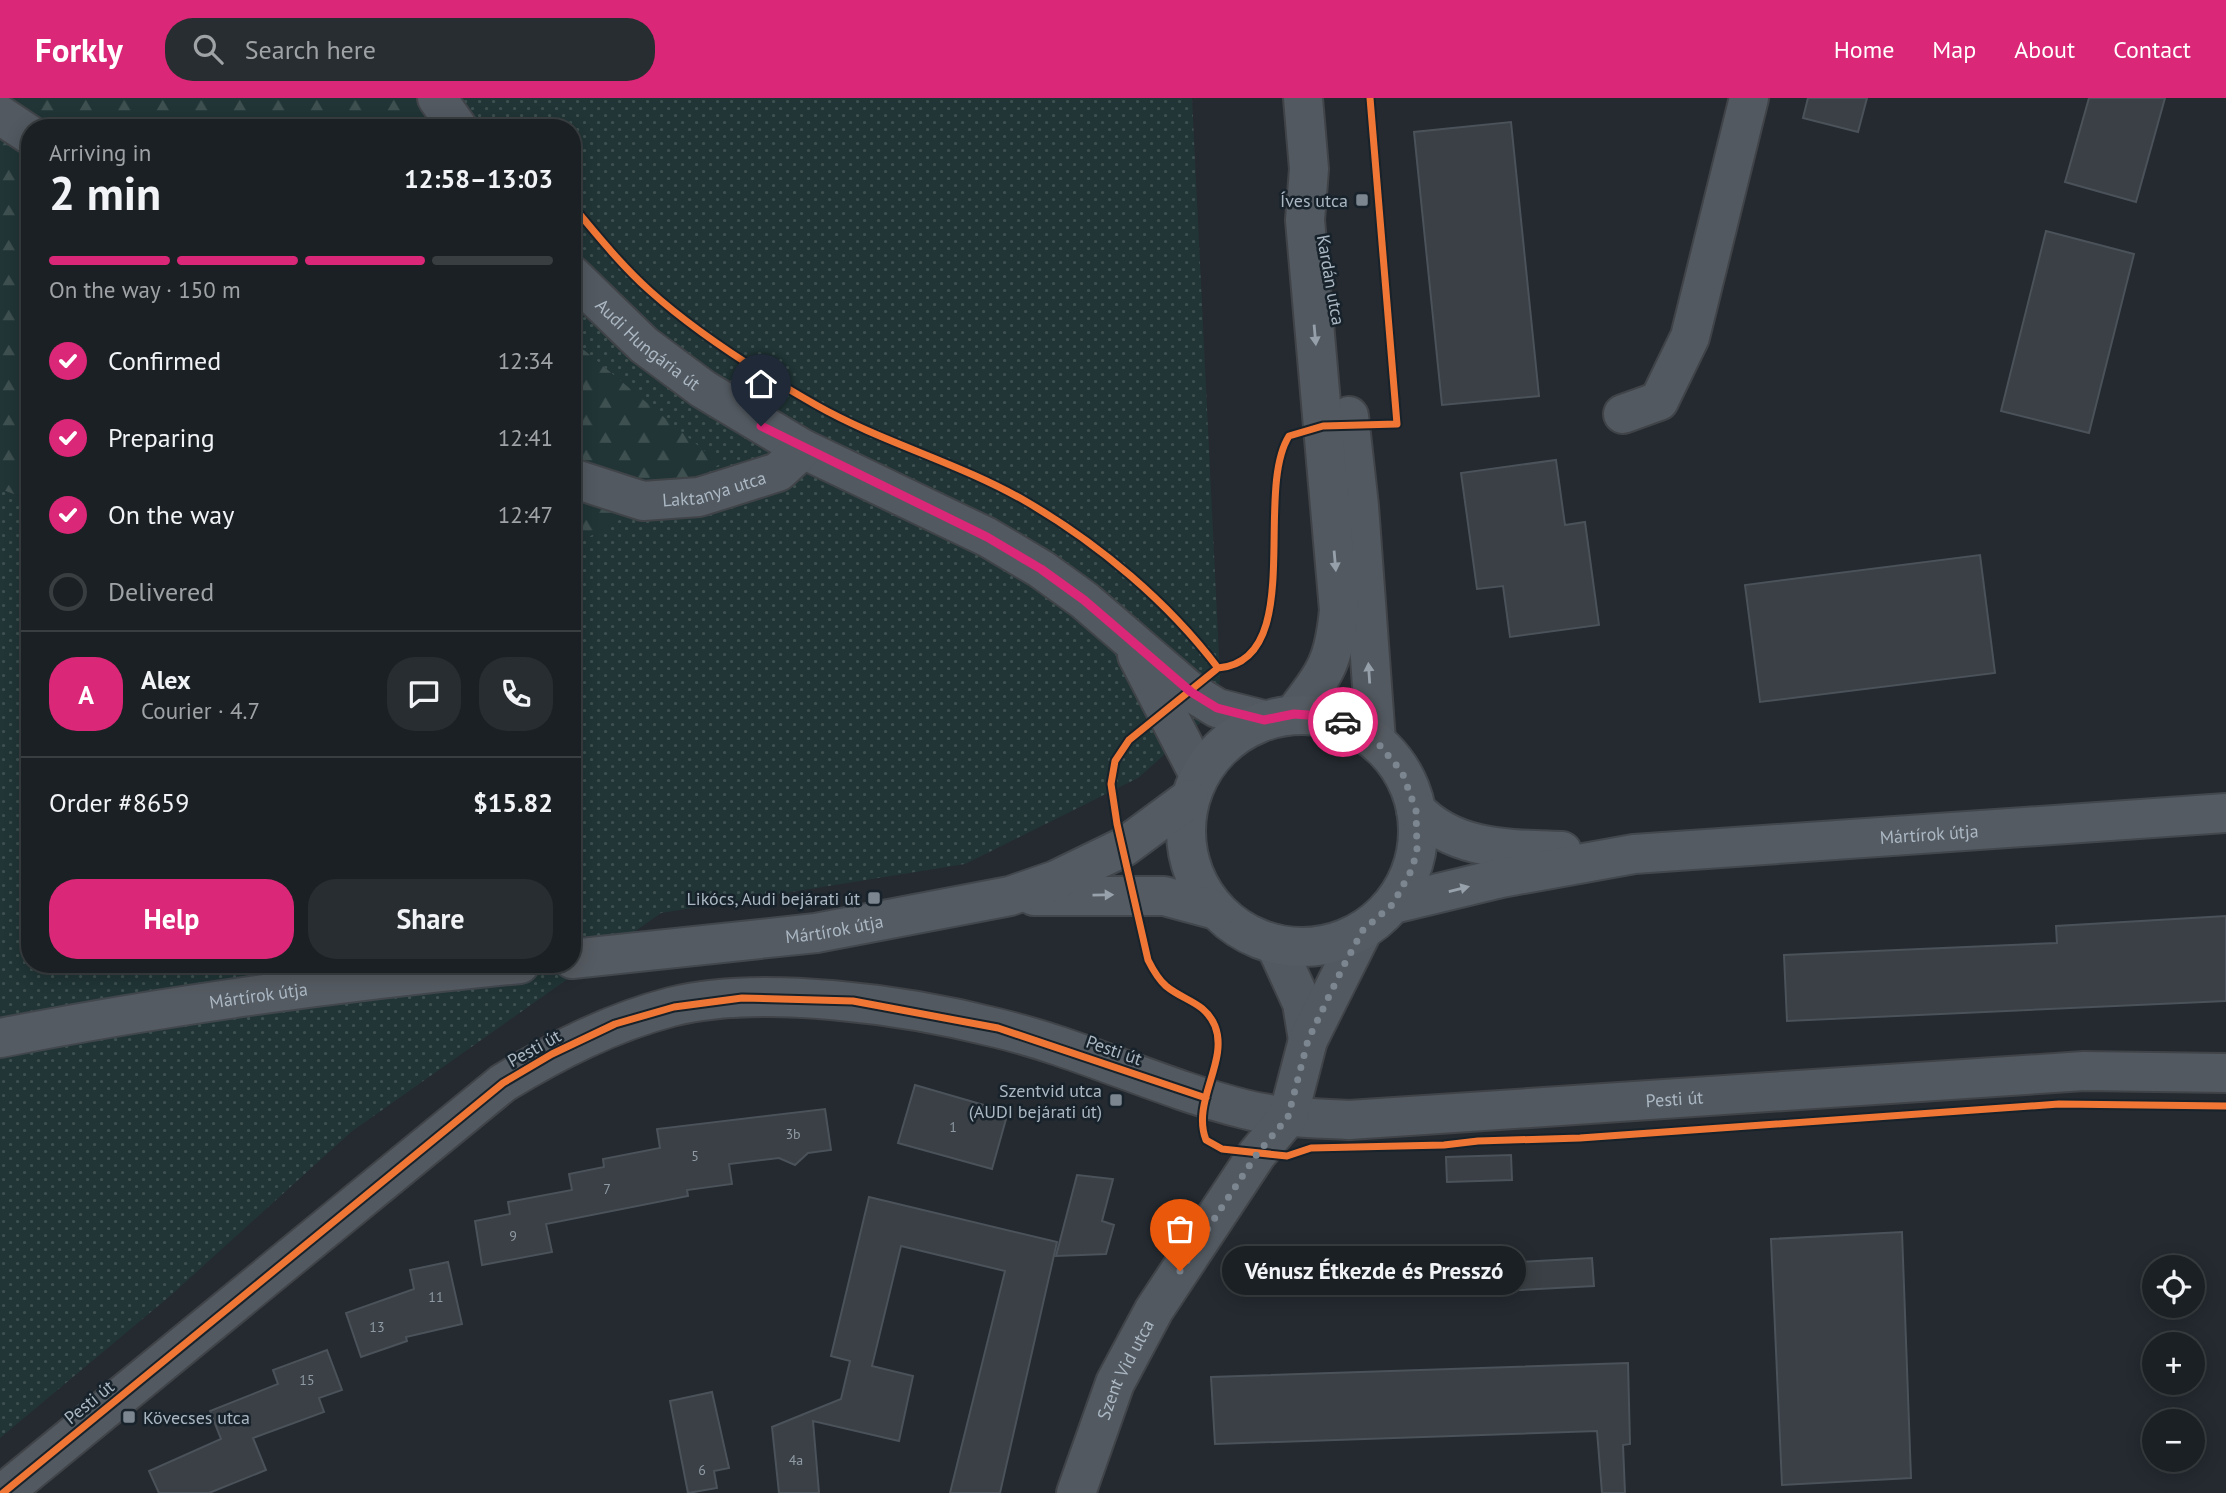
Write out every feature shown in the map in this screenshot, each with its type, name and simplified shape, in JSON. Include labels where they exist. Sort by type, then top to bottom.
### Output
[{"type":"main road","name":"Mártírok útja","points":[[581,958],[816,933],[1010,896],[1056,880],[1124,847],[1194,787],[1227,741],[1279,717],[1323,716],[1341,722],[1376,741],[1402,772],[1416,810],[1417,850],[1404,887],[1393,904],[1363,930],[1335,942],[1305,947],[1275,944],[1254,937],[1216,910],[1202,891],[1192,869],[1185,822],[1194,787]]},
{"type":"main road","name":"Mártírok útja","points":[[1416,810],[1428,823],[1457,839],[1492,848],[1634,854]]},
{"type":"main road","name":"Mártírok útja","points":[[1393,904],[1501,878],[1634,854],[2226,813]]},
{"type":"main road","name":"Mártírok útja","points":[[1010,896],[1164,897],[1216,910]]},
{"type":"main road","name":"Mártírok útja","points":[[0,1038],[282,989],[434,973]]},
{"type":"street","points":[[437,98],[452,119]]},
{"type":"street","points":[[1303,98],[1308,169]]},
{"type":"street","points":[[1623,414],[1659,401],[1690,337],[1749,98]]},
{"type":"street","points":[[0,115],[21,129]]},
{"type":"street","name":"Kardán utca","points":[[1279,717],[1327,670],[1336,644],[1339,610],[1306,220],[1308,169]]},
{"type":"street","name":"Kardán utca","points":[[1308,169],[1337,300],[1359,506],[1376,741]]},
{"type":"street","name":"Audi Hungária út","points":[[581,283],[664,360],[738,411],[803,449]]},
{"type":"street","points":[[803,449],[987,537],[1041,569],[1084,600],[1191,692],[1217,708],[1279,717]]},
{"type":"street","name":"Laktanya utca","points":[[581,481],[643,501],[699,498],[778,472],[803,449]]},
{"type":"street","points":[[1130,641],[1194,787]]},
{"type":"street","points":[[1288,1117],[1308,1040],[1363,930]]},
{"type":"street","points":[[1275,944],[1302,1003],[1308,1040]]},
{"type":"street","name":"Pesti út","points":[[20,1487],[503,1083],[552,1054],[615,1024],[674,1007],[742,998],[853,1001],[998,1028],[1244,1109],[1288,1117],[1349,1120],[2084,1071],[2226,1073]]},
{"type":"street","name":"Szent Vid utca","points":[[1076,1493],[1115,1383],[1154,1310],[1257,1154],[1288,1117]]},
{"type":"green space","points":[[0,98],[445,98],[448,119],[21,119],[21,497],[0,489]]},
{"type":"green space","points":[[445,98],[1192,98],[1220,677],[1217,708],[1138,778],[965,864],[661,913],[581,970],[581,541],[719,464],[581,348],[581,119],[448,119]]},
{"type":"green space","points":[[581,348],[720,464],[581,541]]},
{"type":"green space","points":[[0,489],[21,497],[21,973],[576,973],[351,1132],[170,1296],[0,1438]]},
{"type":"building","points":[[1808,98],[1867,98],[1858,132],[1803,118]]},
{"type":"building","points":[[2089,98],[2165,98],[2136,202],[2065,182]]},
{"type":"building","points":[[1511,122],[1539,396],[1442,405],[1414,132]]},
{"type":"building","points":[[2046,231],[2134,254],[2089,433],[2001,411]]},
{"type":"building","points":[[1556,460],[1565,525],[1585,522],[1599,625],[1510,637],[1503,586],[1477,589],[1461,473]]},
{"type":"building","points":[[1980,555],[1995,673],[1760,702],[1745,585]]},
{"type":"building","points":[[2226,916],[2226,1001],[1787,1021],[1784,955],[2057,943],[2056,926]]},
{"type":"building","points":[[915,1085],[1008,1112],[992,1169],[898,1143]]},
{"type":"building","points":[[825,1109],[831,1150],[808,1153],[795,1165],[779,1158],[729,1164],[732,1184],[687,1190],[688,1196],[546,1224],[552,1252],[482,1265],[475,1221],[510,1214],[508,1202],[572,1190],[569,1174],[604,1167],[603,1159],[660,1148],[657,1129]]},
{"type":"building","points":[[1511,1155],[1512,1180],[1447,1182],[1446,1157]]},
{"type":"building","points":[[1077,1175],[1113,1179],[1102,1221],[1114,1225],[1106,1254],[1056,1256]]},
{"type":"building","points":[[869,1197],[1057,1242],[1000,1493],[950,1493],[1005,1271],[901,1246],[872,1366],[913,1376],[899,1441],[813,1421],[819,1493],[779,1493],[772,1427],[841,1399],[850,1361],[831,1356]]},
{"type":"building","points":[[1902,1232],[1911,1478],[1782,1485],[1771,1239]]},
{"type":"building","points":[[1592,1258],[1594,1286],[1467,1293],[1465,1265]]},
{"type":"building","points":[[448,1262],[462,1324],[406,1337],[407,1341],[361,1357],[346,1313],[414,1289],[410,1270]]},
{"type":"building","points":[[327,1350],[342,1390],[319,1398],[324,1412],[253,1438],[266,1470],[209,1493],[159,1493],[149,1471],[221,1439],[210,1411],[278,1384],[273,1370]]},
{"type":"building","points":[[1628,1363],[1630,1444],[1623,1445],[1625,1493],[1602,1493],[1597,1431],[1215,1444],[1211,1377]]},
{"type":"building","points":[[712,1392],[729,1468],[714,1471],[717,1488],[688,1493],[670,1401]]},
{"type":"cycle path","points":[[1370,98],[1397,424],[1323,426],[1289,436],[1279,462],[1270,607],[1262,637],[1245,658],[1218,668],[1129,740],[1115,761],[1111,784],[1117,824],[1148,960],[1163,983],[1200,1007],[1215,1026],[1217,1053],[1203,1111],[1206,1140],[1222,1149],[1287,1156],[1311,1148],[1580,1138],[2059,1104],[2226,1106]]},
{"type":"cycle path","points":[[581,216],[610,250],[669,307],[709,338],[772,379],[868,431],[1001,488],[1080,536],[1155,598],[1218,668]]},
{"type":"cycle path","points":[[3,1493],[503,1083],[552,1054],[615,1024],[674,1007],[742,998],[853,1001],[998,1028],[1206,1098]]},
{"type":"way so far","points":[[1180,1271],[1257,1154],[1288,1117],[1304,1065],[1308,1040],[1344,965],[1363,930],[1393,904],[1412,869],[1418,830],[1411,790],[1390,755],[1376,741],[1343,722]]},
{"type":"place","name":"Íves utca","points":[[1362,200]]},
{"type":"place","name":"Likócs, Audi bejárati út","points":[[874,898]]},
{"type":"place","name":"Szentvid utca (AUDI bejárati út)","points":[[1116,1100]]},
{"type":"place","name":"Vénusz Étkezde és Presszó","points":[[1180,1271]]},
{"type":"place","name":"Kövecses utca","points":[[129,1417]]},
{"type":"route","points":[[761,426],[803,449],[987,537],[1041,569],[1084,600],[1191,692],[1217,708],[1264,720],[1294,714],[1323,716],[1343,722]]}]
